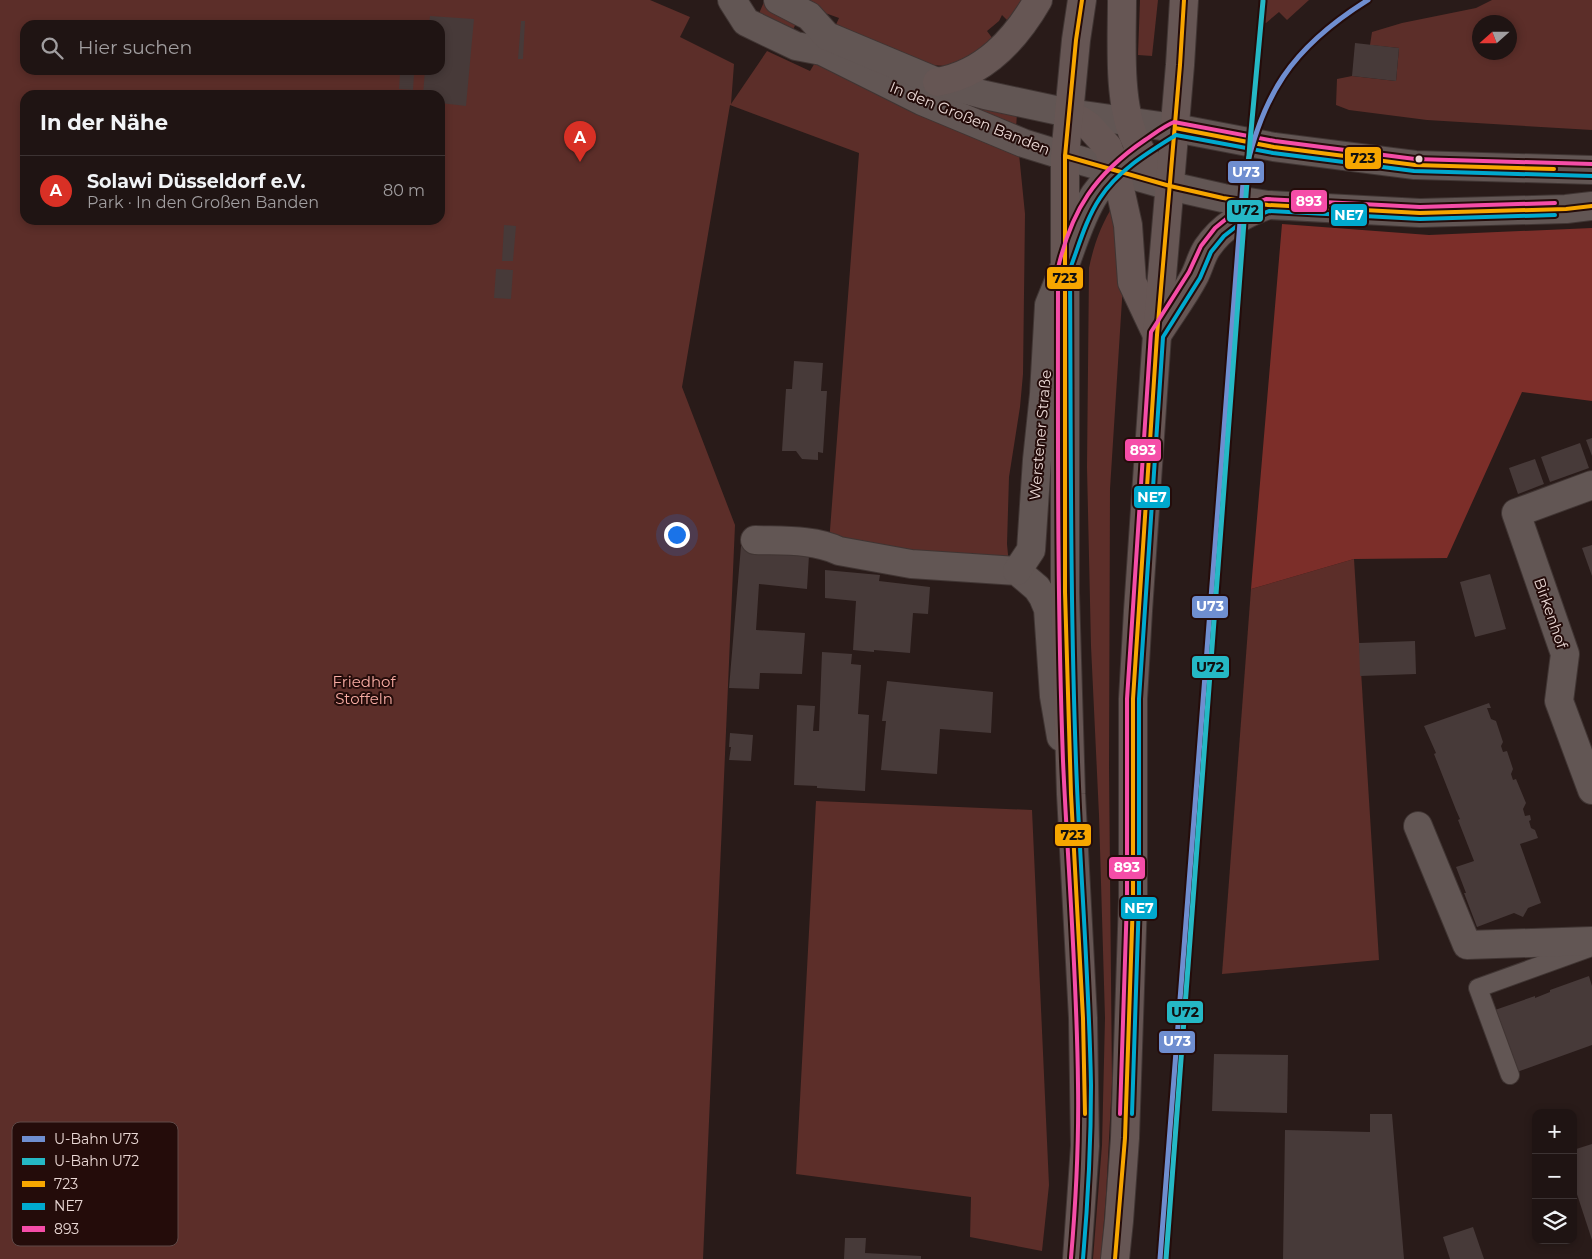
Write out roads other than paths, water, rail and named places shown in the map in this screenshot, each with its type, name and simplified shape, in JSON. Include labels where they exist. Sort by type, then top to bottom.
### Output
[{"type":"main road","points":[[937,82],[954,79],[988,60],[1013,38],[1038,0]]},
{"type":"main road","name":"Werstener Straße","points":[[1077,1259],[1085,1146],[1083,1018],[1071,794],[1065,592],[1064,268],[1065,156],[1076,40],[1082,0]]},
{"type":"main road","points":[[1122,0],[1122,60],[1128,122],[1141,151],[1170,186]]},
{"type":"main road","points":[[1115,1259],[1125,1138],[1132,899],[1133,699],[1157,335],[1184,0]]},
{"type":"main road","points":[[1069,112],[1088,125],[1108,147],[1116,171],[1128,225],[1132,282],[1157,335]]},
{"type":"main road","points":[[1157,335],[1196,275],[1206,249],[1220,232],[1239,217],[1268,205]]},
{"type":"street","name":"In den Großen Banden","points":[[732,0],[746,22],[796,46],[825,44],[937,82],[985,95],[1069,112],[1175,128],[1274,147],[1415,165],[1592,170]]},
{"type":"street","name":"In den Großen Banden","points":[[778,0],[809,16],[825,44],[922,101],[1023,143],[1170,186],[1223,198],[1268,205],[1420,213],[1566,209],[1592,206]]},
{"type":"street","points":[[1064,268],[1073,242],[1095,193],[1116,171],[1175,128]]},
{"type":"street","name":"Werstener Straße","points":[[1064,268],[1048,305],[1044,394],[1031,550],[1017,571],[1037,588],[1044,597],[1048,609],[1054,696],[1071,794]]},
{"type":"street","name":"Birkenhof","points":[[1592,485],[1516,513],[1566,654],[1559,700],[1592,790]]},
{"type":"street","points":[[755,540],[801,542],[828,546],[846,553],[912,564],[1017,571]]},
{"type":"street","points":[[1418,826],[1467,944],[1592,941]]},
{"type":"lane","points":[[1510,1075],[1478,988],[1592,946]]},
{"type":"metro line","name":"U73","points":[[1160,1259],[1243,183],[1259,124],[1283,76],[1319,36],[1368,0]]},
{"type":"metro line","name":"U72","points":[[1166,1259],[1250,142],[1263,1]]},
{"type":"place","name":"Solawi Düsseldorf e.V.","points":[[580,162]]},
{"type":"park label","name":"Friedhof Stoffeln","points":[[364,690]]}]
